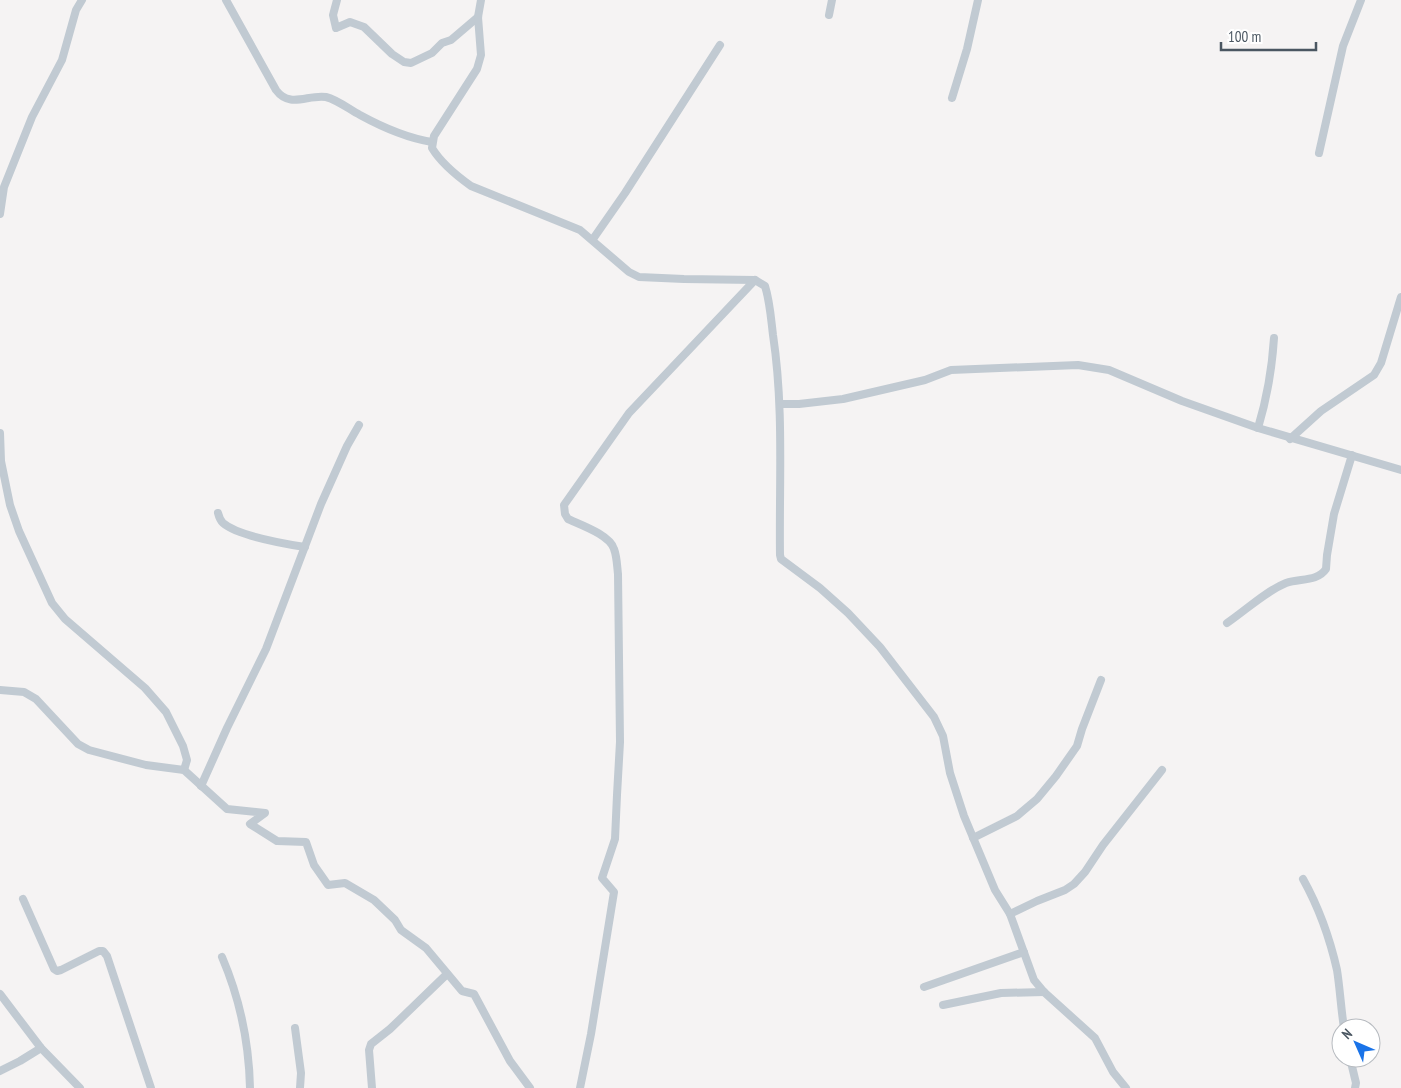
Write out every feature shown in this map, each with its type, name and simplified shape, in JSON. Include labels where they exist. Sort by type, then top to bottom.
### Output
[{"type":"street","points":[[0,214],[4,187],[32,117],[62,60],[76,10],[82,0]]},
{"type":"street","points":[[226,0],[276,90],[284,99],[291,100],[318,96],[328,98],[381,126],[419,140],[432,142]]},
{"type":"street","points":[[337,0],[333,15],[336,28],[350,22],[364,27],[392,54],[404,62],[411,63],[432,53],[442,43],[455,37],[478,17]]},
{"type":"street","points":[[480,0],[478,17],[481,55],[477,69],[432,142],[435,154],[459,177],[472,186],[580,230],[593,239],[629,272],[639,277],[755,280],[765,286],[775,346],[780,404],[779,488],[781,559],[820,588],[848,613],[880,647],[934,716],[943,736],[956,795],[995,890],[1010,914],[1034,980],[1044,992],[1095,1038],[1113,1072],[1126,1088]]},
{"type":"street","points":[[829,15],[832,0]]},
{"type":"street","points":[[952,98],[978,0]]},
{"type":"street","points":[[1319,153],[1343,46],[1361,0]]},
{"type":"street","points":[[593,239],[625,194],[720,45]]},
{"type":"street","points":[[580,1088],[591,1034],[614,892],[602,878],[615,839],[618,786],[620,742],[618,574],[615,551],[612,544],[606,538],[568,518],[565,514],[564,505],[629,413],[755,280]]},
{"type":"street","points":[[1290,439],[1321,411],[1374,374],[1381,363],[1401,298]]},
{"type":"street","points":[[1258,428],[1266,402],[1274,338]]},
{"type":"street","points":[[780,404],[799,404],[852,397],[925,380],[951,370],[1078,365],[1109,370],[1182,401],[1290,439],[1401,470]]},
{"type":"street","points":[[201,786],[266,650],[321,504],[347,446],[359,425]]},
{"type":"street","points":[[0,432],[1,461],[10,505],[26,546],[52,602],[65,619],[145,688],[166,712],[183,746],[187,760],[184,770]]},
{"type":"street","points":[[1226,623],[1277,587],[1297,580],[1318,577],[1326,569],[1334,514],[1352,455]]},
{"type":"street","points":[[218,513],[220,520],[225,525],[234,529],[269,540],[305,547]]},
{"type":"street","points":[[973,838],[1017,816],[1037,799],[1056,776],[1077,746],[1101,680]]},
{"type":"street","points":[[0,690],[29,694],[78,744],[88,750],[146,765],[184,770],[227,809],[265,813],[250,824],[277,842],[306,842],[314,864],[328,885],[345,883],[374,900],[395,920],[402,930],[426,948],[462,991],[474,994],[510,1061],[530,1088]]},
{"type":"street","points":[[1010,914],[1037,900],[1065,890],[1074,884],[1162,770]]},
{"type":"street","points":[[1303,879],[1332,951],[1337,972],[1343,1018]]},
{"type":"street","points":[[23,899],[54,969],[57,971],[61,970],[99,952],[103,952],[107,956],[150,1088]]},
{"type":"street","points":[[924,988],[1024,952]]},
{"type":"street","points":[[222,957],[233,983],[246,1034],[250,1088]]},
{"type":"street","points":[[372,1088],[369,1050],[371,1044],[396,1024],[447,974]]},
{"type":"street","points":[[943,1004],[1001,993],[1044,992]]},
{"type":"street","points":[[0,994],[41,1048],[80,1088]]},
{"type":"street","points":[[295,1028],[301,1073],[300,1088]]},
{"type":"street","points":[[0,1071],[41,1048]]},
{"type":"street","points":[[1352,1068],[1356,1083],[1355,1088]]}]
